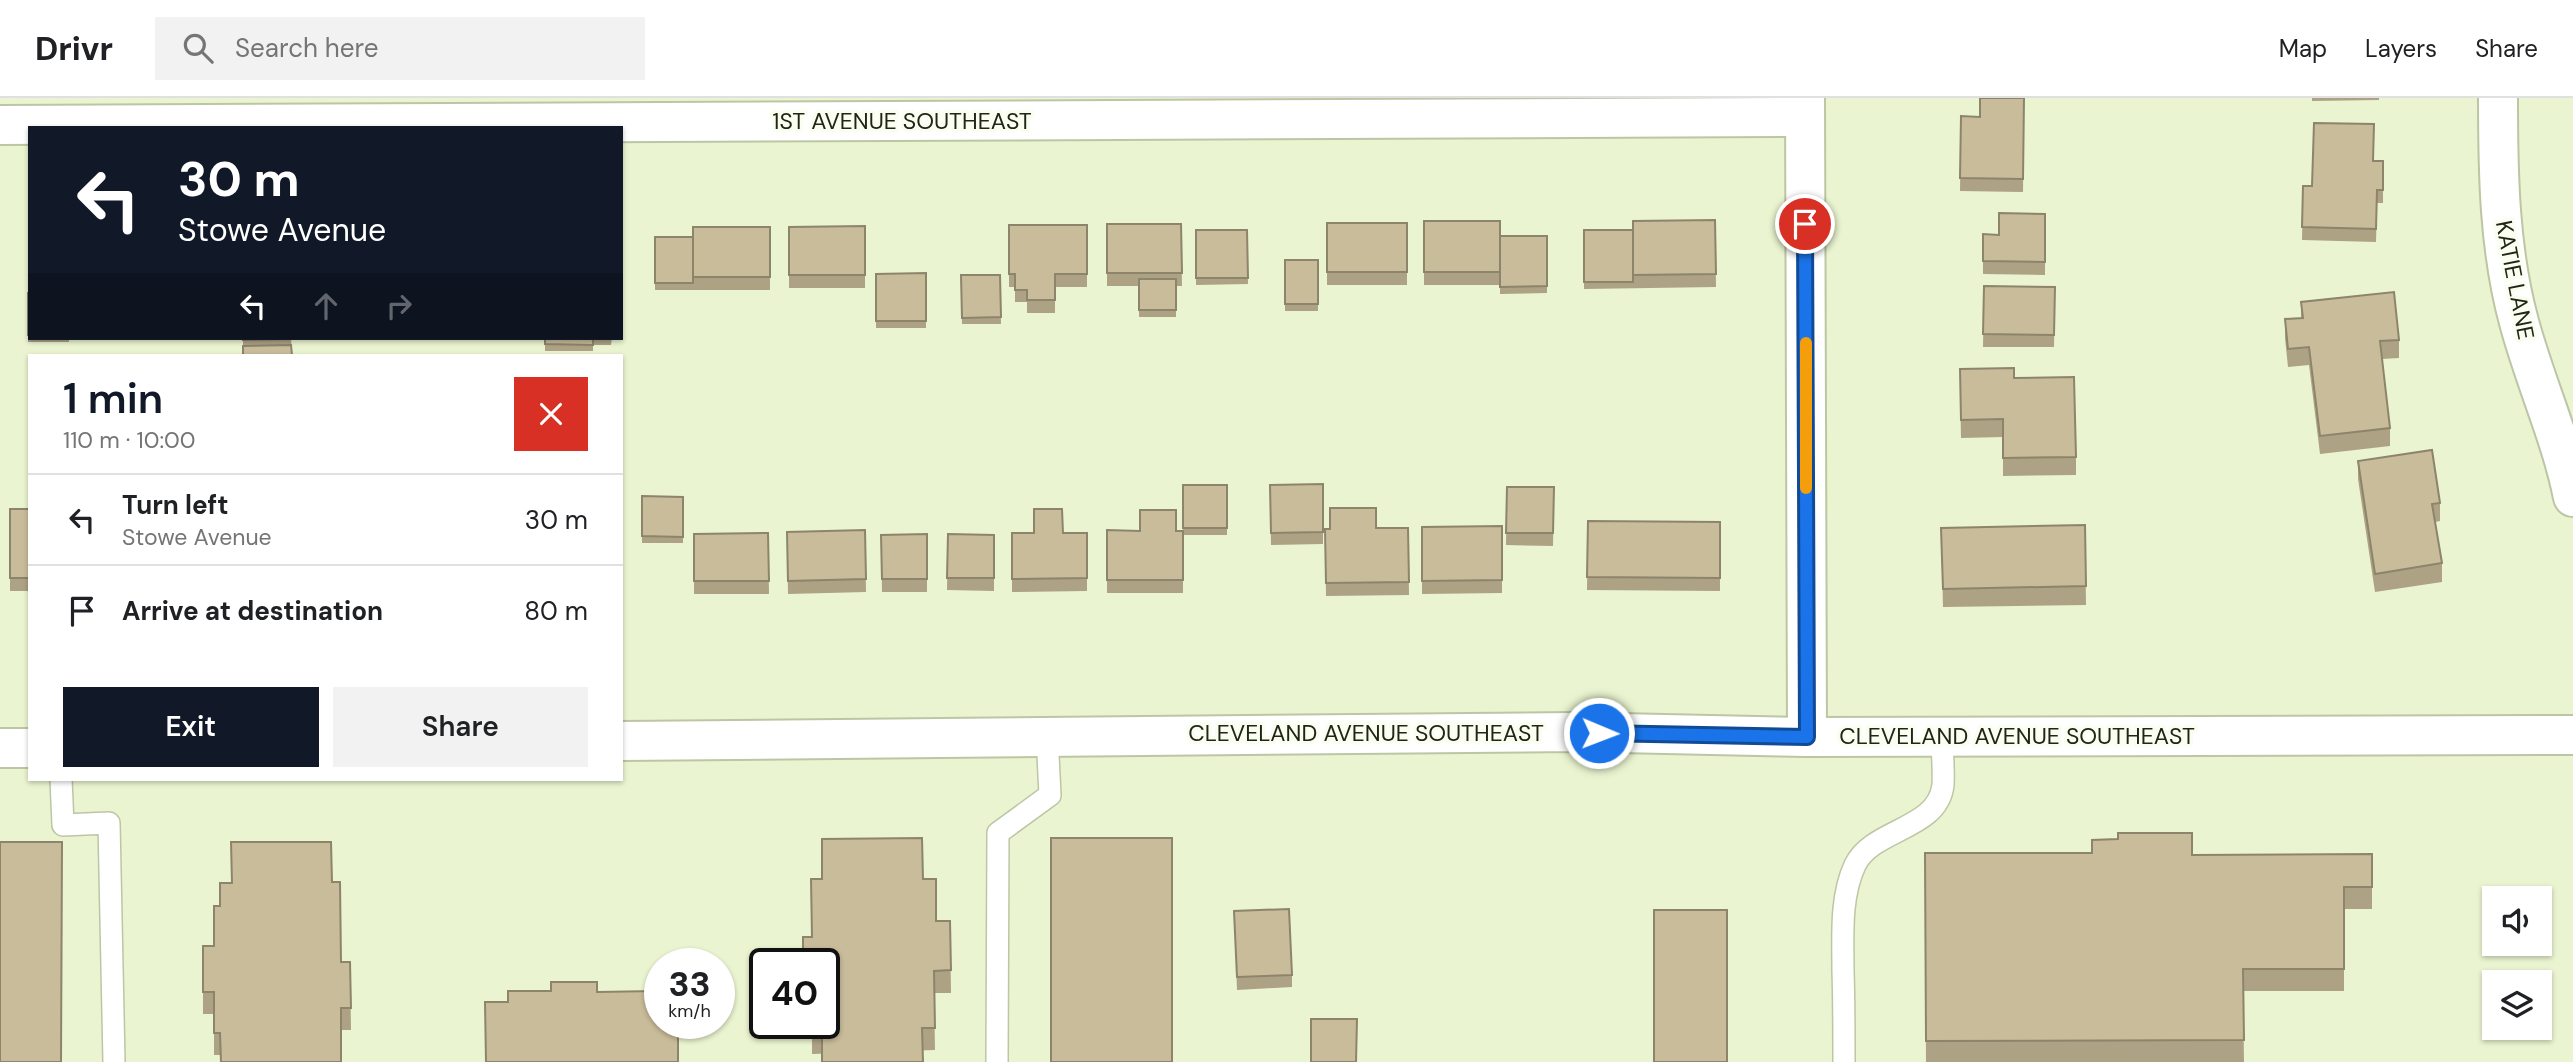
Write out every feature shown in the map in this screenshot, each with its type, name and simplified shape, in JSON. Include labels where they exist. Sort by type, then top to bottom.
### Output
[{"type":"street","name":"KATIE LANE","points":[[2498,98],[2498,170],[2505,252],[2519,322],[2566,461],[2573,497]]},
{"type":"street","name":"1ST AVENUE SOUTHEAST","points":[[0,125],[1805,107]]},
{"type":"street","points":[[1805,107],[1807,737]]},
{"type":"street","name":"CLEVELAND AVENUE SOUTHEAST","points":[[623,741],[1573,732],[1807,737],[2573,735]]},
{"type":"street","points":[[0,748],[28,748]]},
{"type":"lane","points":[[997,1062],[998,833],[1050,795],[1047,735]]},
{"type":"lane","points":[[1844,1062],[1843,922],[1847,890],[1856,863],[1871,845],[1920,818],[1935,806],[1942,787],[1942,737]]},
{"type":"lane","points":[[61,781],[63,825],[109,823],[114,1062]]},
{"type":"building","points":[[1980,98],[2024,98],[2023,179],[1960,178],[1961,116],[1980,117]]},
{"type":"building","points":[[2314,123],[2374,124],[2373,161],[2383,161],[2383,190],[2377,190],[2376,229],[2302,227],[2303,186],[2312,186]]},
{"type":"building","points":[[1999,213],[2045,214],[2045,262],[1983,261],[1983,234],[1999,235]]},
{"type":"building","points":[[1715,220],[1716,274],[1633,275],[1633,221]]},
{"type":"building","points":[[1424,221],[1500,221],[1500,272],[1424,272]]},
{"type":"building","points":[[1327,223],[1407,223],[1407,272],[1327,272]]},
{"type":"building","points":[[1107,224],[1181,224],[1182,273],[1107,273]]},
{"type":"building","points":[[1009,225],[1087,225],[1087,274],[1055,274],[1055,300],[1027,300],[1027,290],[1015,290],[1015,274],[1009,274]]},
{"type":"building","points":[[865,226],[865,275],[789,275],[789,227]]},
{"type":"building","points":[[693,227],[770,227],[770,277],[693,277]]},
{"type":"building","points":[[1196,230],[1247,230],[1248,278],[1196,278]]},
{"type":"building","points":[[1584,230],[1633,230],[1633,282],[1584,282]]},
{"type":"building","points":[[1500,236],[1547,236],[1547,286],[1500,287]]},
{"type":"building","points":[[655,237],[693,237],[693,283],[655,283]]},
{"type":"building","points":[[1285,260],[1318,260],[1318,304],[1285,304]]},
{"type":"building","points":[[926,273],[926,321],[876,321],[876,274]]},
{"type":"building","points":[[961,275],[1000,275],[1001,317],[962,318]]},
{"type":"building","points":[[1139,279],[1176,279],[1176,310],[1139,310]]},
{"type":"building","points":[[1984,286],[2055,287],[2054,335],[1983,334]]},
{"type":"building","points":[[2394,292],[2399,340],[2380,341],[2390,428],[2320,436],[2309,347],[2288,349],[2285,319],[2303,318],[2301,302]]},
{"type":"building","points":[[545,340],[593,340],[593,345],[545,344]]},
{"type":"building","points":[[291,345],[292,354],[243,354],[243,346]]},
{"type":"building","points":[[2014,368],[2014,378],[2074,377],[2076,457],[2003,458],[2003,419],[1961,420],[1960,369]]},
{"type":"building","points":[[2432,450],[2440,503],[2432,504],[2442,563],[2375,574],[2358,461]]},
{"type":"building","points":[[1323,484],[1323,532],[1271,533],[1270,485]]},
{"type":"building","points":[[1183,485],[1227,485],[1227,528],[1183,528]]},
{"type":"building","points":[[1507,487],[1554,487],[1553,533],[1506,533]]},
{"type":"building","points":[[642,496],[683,497],[683,537],[642,536]]},
{"type":"building","points":[[1330,508],[1376,508],[1376,528],[1408,528],[1409,582],[1326,583],[1325,529],[1330,529]]},
{"type":"building","points":[[10,509],[28,509],[28,578],[10,578]]},
{"type":"building","points":[[1034,509],[1062,509],[1063,533],[1087,533],[1087,578],[1012,579],[1012,533],[1034,533]]},
{"type":"building","points":[[1140,510],[1176,510],[1176,531],[1183,531],[1183,580],[1107,580],[1107,530],[1140,531]]},
{"type":"building","points":[[1588,521],[1720,522],[1720,578],[1587,577]]},
{"type":"building","points":[[2085,525],[2086,586],[1943,589],[1941,528]]},
{"type":"building","points":[[1502,526],[1502,580],[1422,581],[1422,527]]},
{"type":"building","points":[[865,530],[866,579],[788,581],[787,532]]},
{"type":"building","points":[[768,533],[769,581],[694,581],[694,534]]},
{"type":"building","points":[[927,534],[927,579],[882,579],[881,535]]},
{"type":"building","points":[[948,534],[994,535],[994,578],[947,578]]},
{"type":"building","points":[[2118,833],[2192,833],[2192,855],[2372,854],[2372,887],[2344,887],[2344,969],[2243,969],[2244,1040],[1926,1041],[1925,853],[2092,853],[2092,840],[2118,839]]},
{"type":"building","points":[[922,838],[923,879],[936,879],[936,921],[950,921],[951,970],[934,971],[935,1028],[922,1028],[923,1062],[822,1062],[822,1039],[840,1039],[840,948],[803,948],[803,937],[812,937],[811,879],[822,879],[822,839]]},
{"type":"building","points":[[1051,838],[1172,838],[1172,1062],[1051,1062]]},
{"type":"building","points":[[0,842],[62,842],[61,1062],[0,1062]]},
{"type":"building","points":[[231,842],[331,842],[332,882],[340,882],[341,962],[350,962],[351,1008],[341,1008],[341,1062],[221,1062],[220,1033],[214,1033],[214,992],[203,992],[203,946],[214,946],[214,906],[220,906],[220,883],[232,883]]},
{"type":"building","points":[[1289,909],[1292,975],[1237,977],[1234,911]]},
{"type":"building","points":[[1654,910],[1727,910],[1727,1062],[1654,1062]]},
{"type":"building","points":[[551,982],[597,982],[597,992],[644,991],[644,1039],[678,1039],[678,1062],[486,1062],[485,1002],[508,1002],[508,991],[551,991]]},
{"type":"building","points":[[1311,1019],[1357,1019],[1356,1062],[1311,1062]]},
{"type":"slow traffic","points":[[1806,343],[1806,488]]},
{"type":"route","points":[[1599,733],[1807,737],[1805,224]]}]
